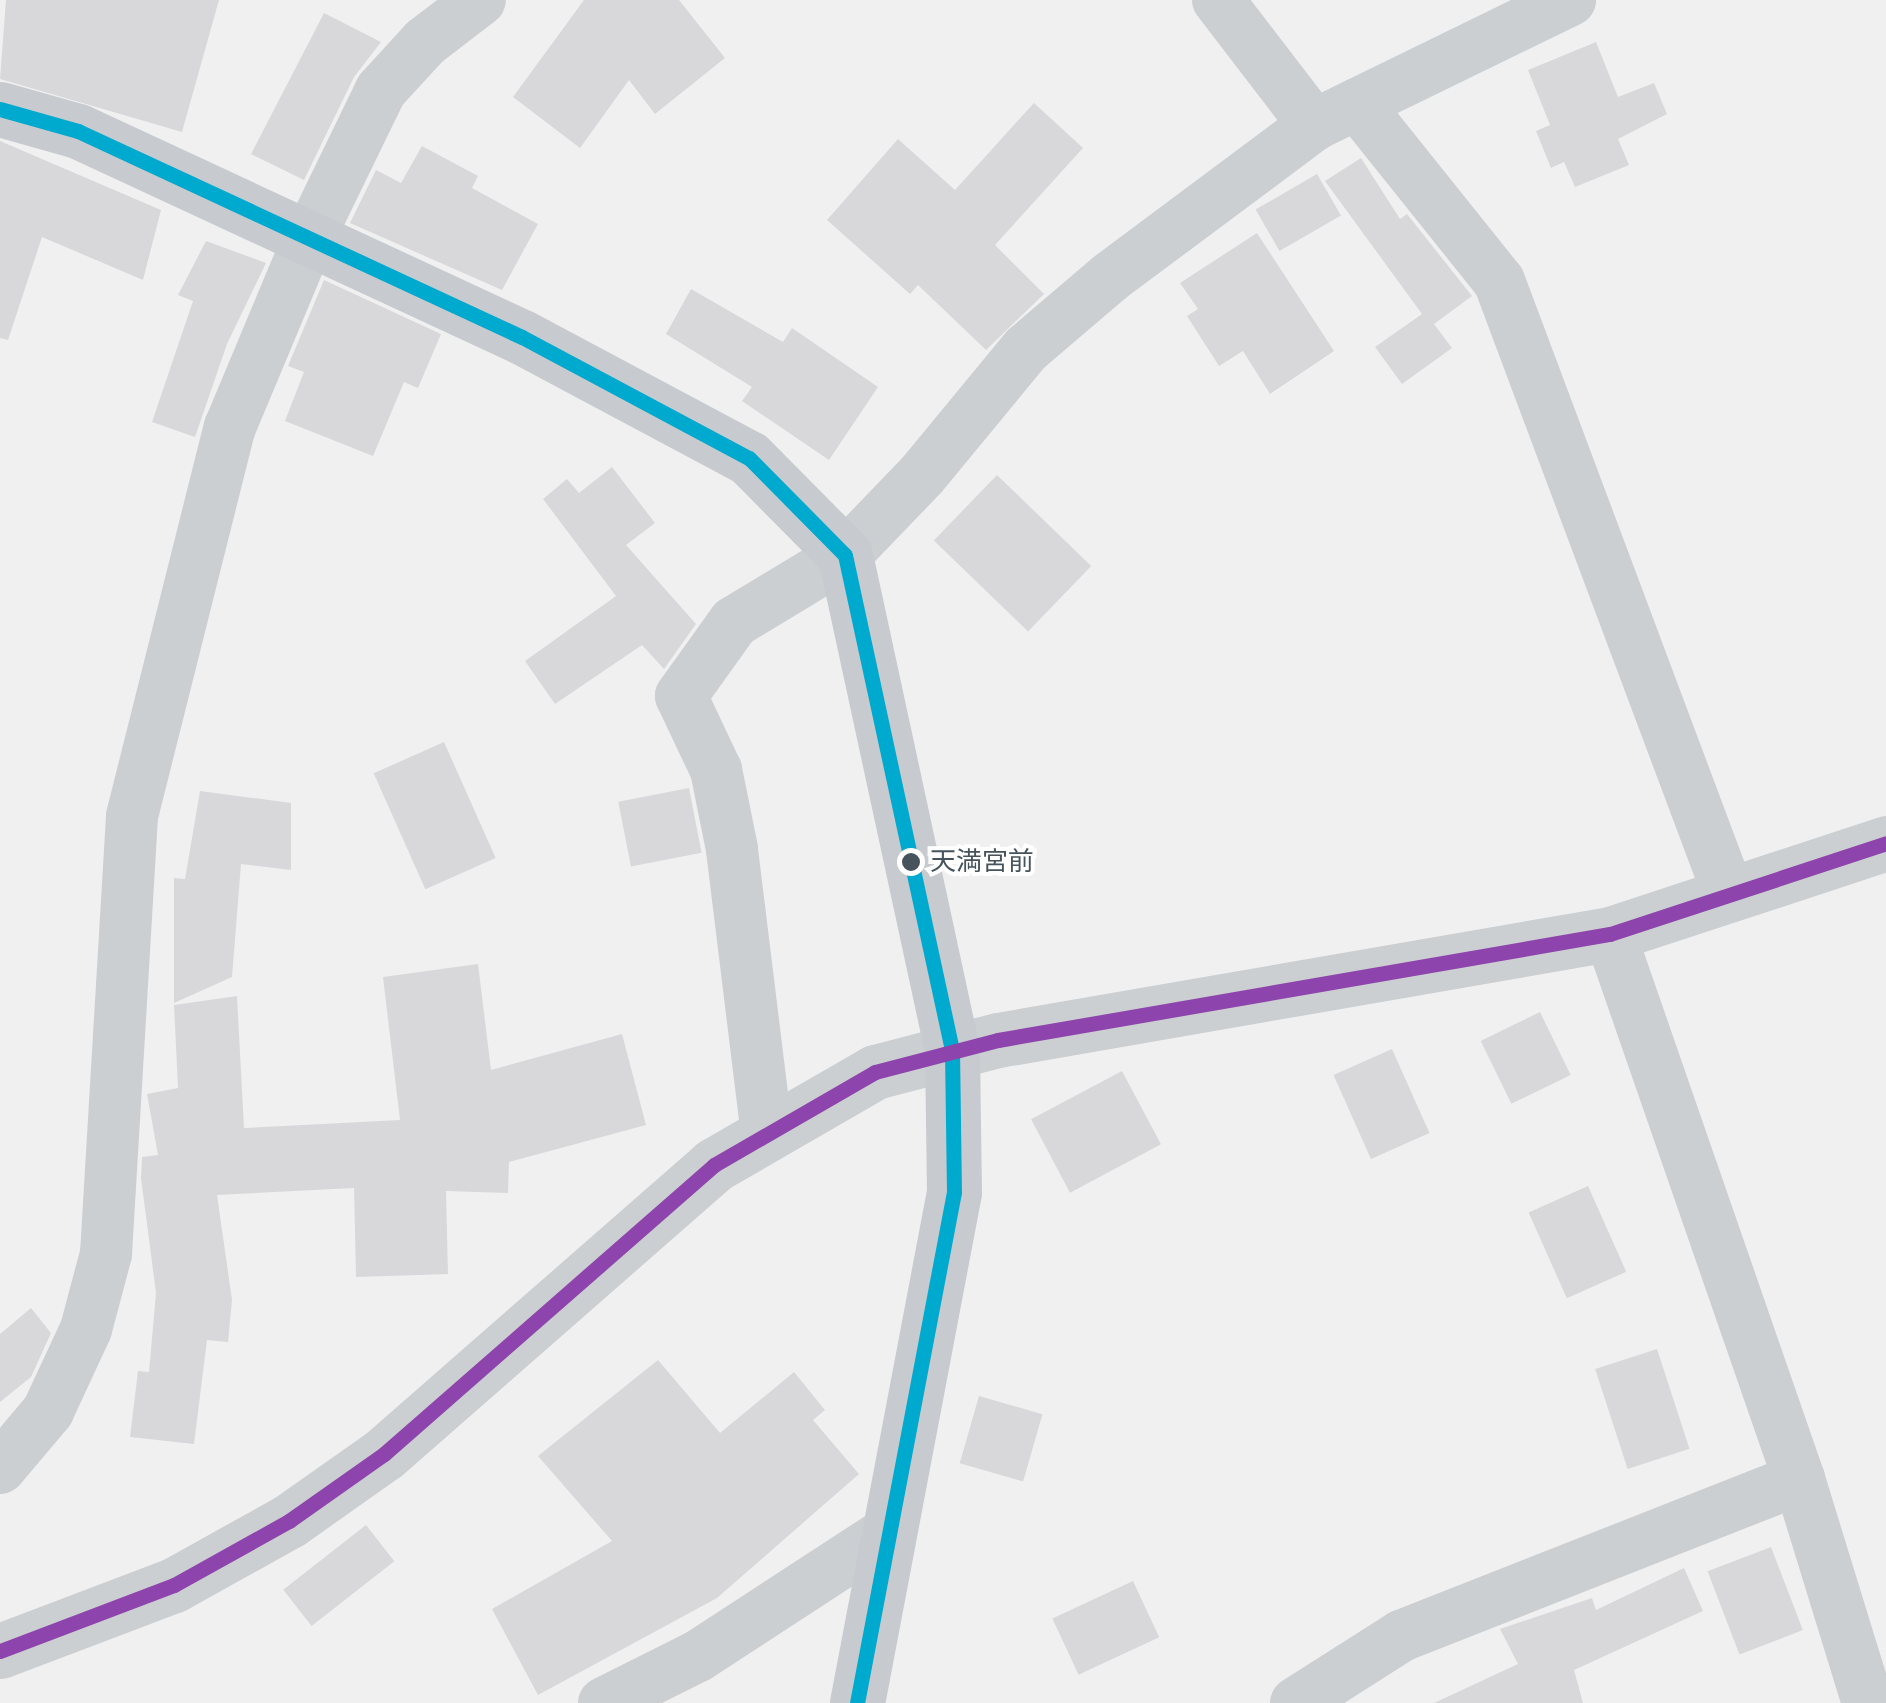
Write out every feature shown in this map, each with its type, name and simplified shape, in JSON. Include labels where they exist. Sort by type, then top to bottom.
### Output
[{"type":"main road","points":[[0,109],[78,130],[522,336],[749,458],[844,555],[952,1050],[954,1192],[857,1703]]},
{"type":"street","points":[[0,1468],[48,1411],[86,1329],[106,1254],[132,816],[149,727],[230,426],[310,236],[381,90],[425,42],[480,0]]},
{"type":"street","points":[[1218,0],[1498,280],[1730,895]]},
{"type":"street","points":[[766,1135],[732,849],[716,770],[681,696],[734,622],[844,555],[922,475],[1026,348],[1336,114],[1570,0]]},
{"type":"street","points":[[0,1651],[174,1585],[289,1521],[384,1454],[714,1165],[875,1072],[952,1050],[1610,934],[1886,842]]},
{"type":"street","points":[[1610,934],[1799,1479],[1868,1703]]},
{"type":"street","points":[[1296,1703],[1401,1636],[1799,1479]]},
{"type":"street","points":[[604,1703],[698,1656],[890,1531]]},
{"type":"building","points":[[6,0],[219,0],[182,132],[0,79]]},
{"type":"building","points":[[584,0],[679,0],[725,58],[655,114],[629,80],[580,148],[513,97]]},
{"type":"building","points":[[324,13],[381,42],[354,77],[304,180],[251,154]]},
{"type":"building","points":[[1596,42],[1618,97],[1654,83],[1667,114],[1618,139],[1629,165],[1575,187],[1564,162],[1551,168],[1536,131],[1550,125],[1528,70]]},
{"type":"building","points":[[1034,103],[1083,148],[995,245],[1044,294],[986,350],[918,285],[910,294],[827,220],[898,139],[955,190]]},
{"type":"building","points":[[0,141],[161,210],[143,280],[42,237],[8,340],[0,338]]},
{"type":"building","points":[[422,146],[478,176],[472,188],[538,224],[502,290],[350,223],[376,170],[401,183]]},
{"type":"building","points":[[1361,158],[1400,219],[1407,214],[1472,296],[1434,324],[1452,348],[1402,384],[1375,347],[1422,314],[1325,181]]},
{"type":"building","points":[[1317,174],[1341,216],[1280,251],[1256,210]]},
{"type":"building","points":[[1257,233],[1334,351],[1270,394],[1243,351],[1219,366],[1187,316],[1198,309],[1180,283]]},
{"type":"building","points":[[206,241],[266,263],[227,344],[195,437],[152,422],[193,301],[178,295]]},
{"type":"building","points":[[324,280],[441,334],[418,388],[404,382],[373,456],[285,421],[304,372],[288,366]]},
{"type":"building","points":[[691,289],[783,342],[792,328],[878,387],[829,460],[742,401],[752,387],[666,334]]},
{"type":"building","points":[[612,467],[655,523],[626,545],[696,624],[664,669],[642,645],[555,704],[525,661],[616,596],[543,499],[567,479],[579,493]]},
{"type":"building","points":[[997,475],[1091,566],[1028,631],[934,540]]},
{"type":"building","points":[[444,742],[496,858],[425,889],[374,773]]},
{"type":"building","points":[[689,788],[702,853],[631,867],[618,802]]},
{"type":"building","points":[[200,791],[291,803],[291,870],[241,864],[232,977],[174,1003],[174,878],[185,879]]},
{"type":"building","points":[[478,964],[491,1070],[622,1034],[646,1125],[509,1162],[508,1193],[446,1191],[448,1274],[356,1277],[354,1188],[217,1195],[232,1300],[228,1342],[207,1340],[194,1444],[130,1437],[138,1371],[149,1372],[156,1293],[141,1178],[142,1157],[158,1155],[147,1094],[178,1088],[174,1005],[237,996],[244,1128],[400,1120],[383,977]]},
{"type":"building","points":[[1540,1012],[1571,1075],[1511,1104],[1481,1041]]},
{"type":"building","points":[[1392,1049],[1429,1133],[1371,1159],[1334,1075]]},
{"type":"building","points":[[1122,1071],[1161,1144],[1070,1193],[1031,1119]]},
{"type":"building","points":[[1588,1186],[1626,1272],[1567,1298],[1529,1212]]},
{"type":"building","points":[[31,1308],[51,1333],[31,1377],[0,1402],[0,1334]]},
{"type":"building","points":[[1657,1349],[1689,1449],[1628,1469],[1595,1369]]},
{"type":"building","points":[[658,1360],[720,1433],[794,1372],[825,1410],[813,1420],[859,1474],[717,1598],[538,1695],[492,1609],[612,1541],[538,1456]]},
{"type":"building","points":[[979,1396],[1042,1414],[1023,1481],[960,1463]]},
{"type":"building","points":[[366,1525],[394,1561],[312,1626],[283,1590]]},
{"type":"building","points":[[1771,1547],[1803,1630],[1739,1654],[1708,1571]]},
{"type":"building","points":[[1684,1568],[1703,1611],[1574,1670],[1583,1703],[1434,1703],[1518,1664],[1500,1629],[1592,1598],[1596,1610]]},
{"type":"building","points":[[1133,1581],[1159,1637],[1079,1675],[1052,1619]]},
{"type":"transit line","points":[[0,109],[78,131],[522,337],[749,458],[845,555],[952,1050],[954,1192],[857,1703]]},
{"type":"transit line","points":[[0,1651],[174,1585],[289,1521],[384,1454],[714,1165],[875,1072],[998,1040],[1610,934],[1886,843]]},
{"type":"place","name":"天満宮前","points":[[911,862]]}]
